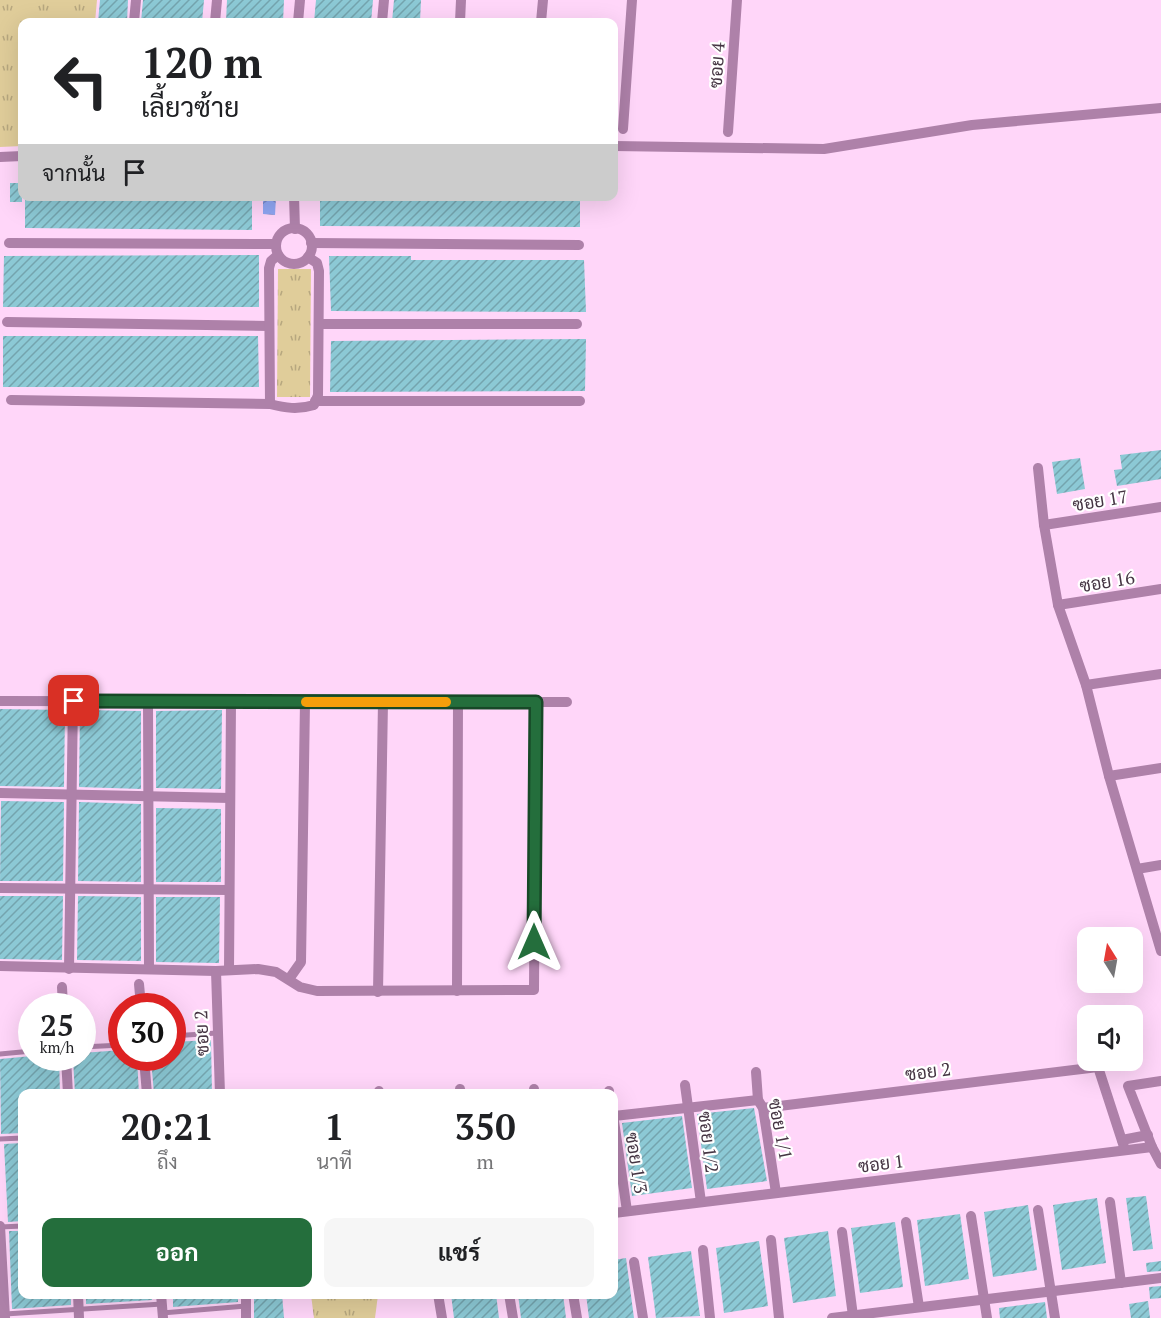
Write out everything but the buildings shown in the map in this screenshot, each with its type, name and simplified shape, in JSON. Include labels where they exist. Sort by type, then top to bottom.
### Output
[{"type":"street","points":[[134,18],[136,0]]},
{"type":"street","points":[[215,18],[217,0]]},
{"type":"street","points":[[298,18],[300,0]]},
{"type":"street","points":[[382,18],[384,0]]},
{"type":"street","points":[[460,18],[461,0]]},
{"type":"street","points":[[541,18],[543,0]]},
{"type":"street","points":[[623,129],[632,0]]},
{"type":"street","name":"ซอย 4","points":[[728,132],[737,0]]},
{"type":"street","points":[[618,146],[824,149],[972,125],[1161,108]]},
{"type":"street","points":[[0,156],[18,156]]},
{"type":"street","points":[[294,201],[295,229]]},
{"type":"street","points":[[270,404],[269,268],[281,233],[295,229],[308,235],[311,243],[308,257],[304,261],[292,264],[282,260],[277,250]]},
{"type":"street","points":[[9,243],[277,250]]},
{"type":"street","points":[[311,243],[579,245]]},
{"type":"street","points":[[11,400],[270,404],[289,409],[314,405],[318,395],[319,272],[317,263],[308,257]]},
{"type":"street","points":[[7,322],[269,326]]},
{"type":"street","points":[[319,324],[577,324]]},
{"type":"street","points":[[315,401],[580,401]]},
{"type":"street","points":[[1038,468],[1044,525],[1058,605],[1086,685],[1108,776],[1161,951]]},
{"type":"street","name":"ซอย 17","points":[[1044,525],[1161,507]]},
{"type":"street","name":"ซอย 16","points":[[1058,605],[1161,589]]},
{"type":"street","points":[[1086,685],[1161,674]]},
{"type":"street","points":[[0,701],[567,702]]},
{"type":"street","points":[[69,969],[74,701]]},
{"type":"street","points":[[148,701],[148,969]]},
{"type":"street","points":[[228,970],[231,702]]},
{"type":"street","points":[[289,979],[302,962],[305,702]]},
{"type":"street","points":[[378,992],[383,702]]},
{"type":"street","points":[[457,991],[458,702]]},
{"type":"street","points":[[0,966],[216,971],[258,969],[276,972],[300,987],[317,991],[534,990],[536,702]]},
{"type":"street","points":[[1108,776],[1161,768]]},
{"type":"street","points":[[0,793],[230,798]]},
{"type":"street","points":[[1137,869],[1161,865]]},
{"type":"street","points":[[0,888],[229,890]]},
{"type":"street","name":"ซอย 2","points":[[216,971],[220,1089]]},
{"type":"street","points":[[139,984],[140,993]]},
{"type":"street","points":[[62,987],[62,993]]},
{"type":"street","name":"ซอย 2","points":[[618,1118],[688,1108],[761,1104],[1098,1067],[1123,1145]]},
{"type":"street","points":[[67,1071],[68,1089]]},
{"type":"street","points":[[145,1071],[147,1089]]},
{"type":"street","name":"ซอย 1/1","points":[[756,1072],[776,1193]]},
{"type":"street","points":[[1161,1081],[1128,1086],[1161,1164]]},
{"type":"street","name":"ซอย 1/2","points":[[686,1085],[700,1202]]},
{"type":"street","name":"ซอย 1","points":[[1123,1145],[1148,1135]]},
{"type":"street","name":"ซอย 1","points":[[618,1212],[1123,1145],[1152,1147]]},
{"type":"street","name":"ซอย 1/3","points":[[618,1147],[627,1211]]},
{"type":"street","points":[[1110,1202],[1121,1283]]},
{"type":"street","points":[[1038,1209],[1055,1318]]},
{"type":"street","points":[[971,1216],[987,1318]]},
{"type":"street","points":[[906,1222],[913,1311]]},
{"type":"street","points":[[0,1227],[3,1315]]},
{"type":"street","points":[[842,1232],[843,1317],[913,1311],[984,1299],[1161,1278]]},
{"type":"street","points":[[771,1240],[779,1318]]},
{"type":"street","points":[[703,1250],[710,1318]]},
{"type":"street","points":[[634,1262],[643,1318]]},
{"type":"street","points":[[78,1299],[79,1314]]},
{"type":"street","points":[[439,1299],[442,1318]]},
{"type":"street","points":[[510,1299],[513,1318]]},
{"type":"street","points":[[574,1299],[577,1318]]},
{"type":"street","points":[[246,1300],[246,1318]]},
{"type":"lane","points":[[186,1035],[217,1033]]},
{"type":"lane","points":[[0,1053],[18,1052]]},
{"type":"lane","points":[[0,1139],[18,1138]]},
{"type":"lane","points":[[0,1227],[18,1226]]},
{"type":"lane","points":[[3,1315],[79,1314],[246,1300]]},
{"type":"green space","points":[[0,0],[97,0],[95,18],[18,18],[18,146],[0,147]]},
{"type":"green space","points":[[278,269],[311,269],[310,397],[277,397]]},
{"type":"green space","points":[[312,1299],[377,1299],[375,1318],[314,1318]]},
{"type":"water","points":[[263,201],[276,201],[275,215],[263,214]]},
{"type":"slow traffic","points":[[306,702],[446,702]]},
{"type":"route","points":[[74,701],[536,702],[534,942]]}]
